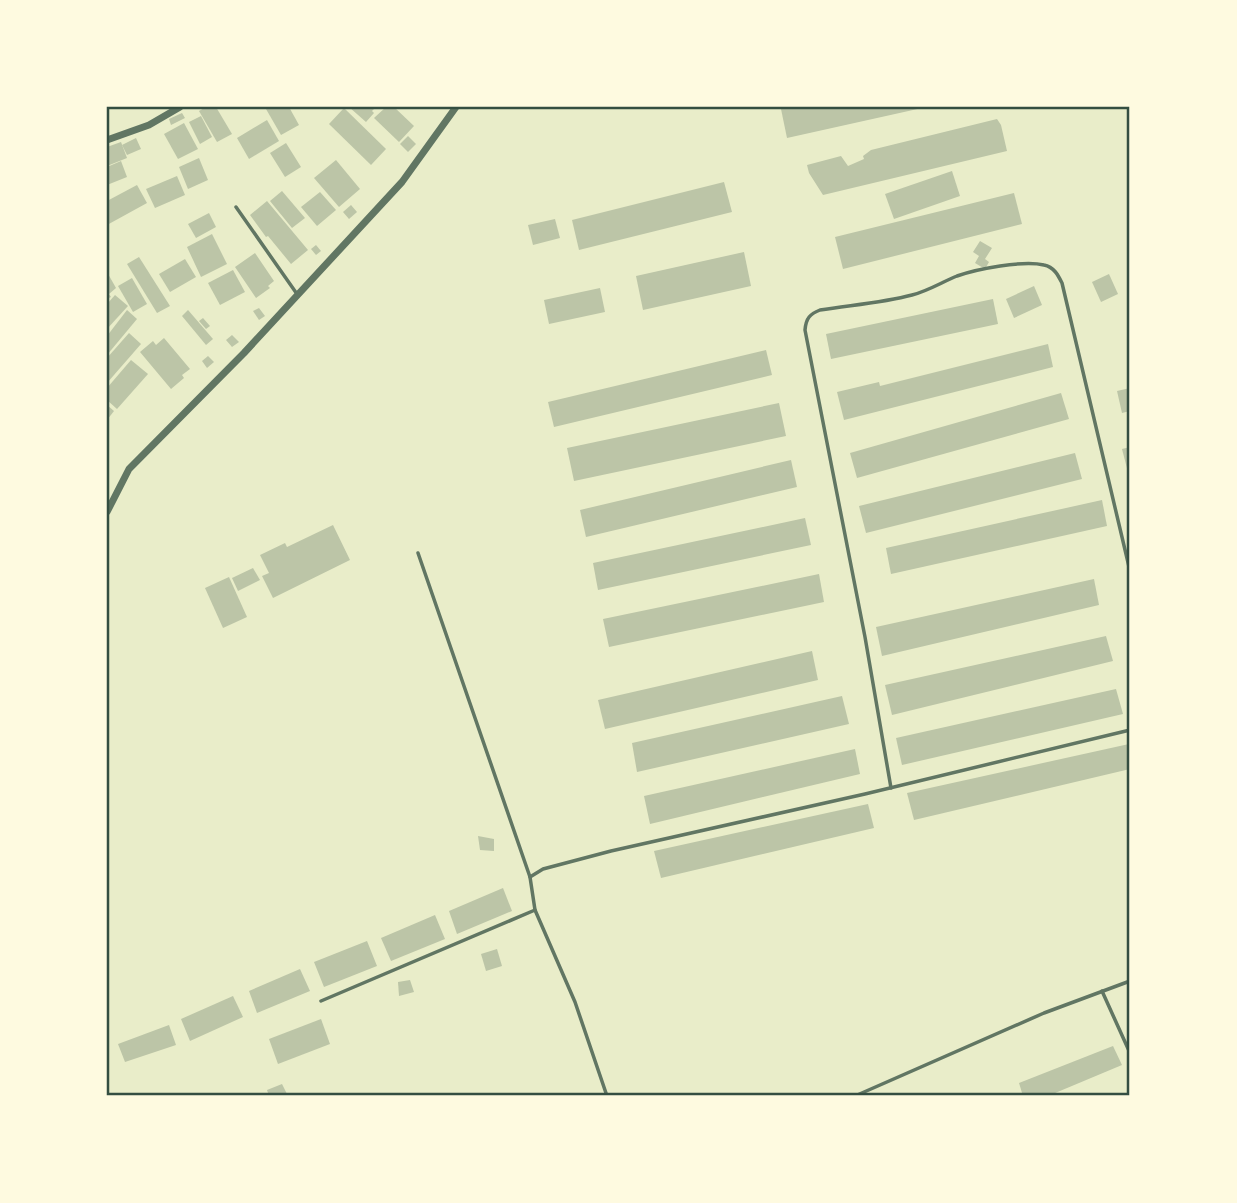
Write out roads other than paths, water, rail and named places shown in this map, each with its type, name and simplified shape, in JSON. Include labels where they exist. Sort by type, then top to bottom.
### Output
[{"type":"street","points":[[107,140],[149,125],[180,107]]},
{"type":"street","points":[[107,512],[129,468],[244,353],[402,182],[456,107]]},
{"type":"lane","points":[[236,207],[298,295]]},
{"type":"lane","points":[[891,788],[865,637],[805,330],[806,321],[812,313],[909,296],[967,273],[1002,266],[1043,264],[1052,268],[1062,283],[1130,571]]},
{"type":"lane","points":[[418,553],[530,877],[535,910],[575,1002],[607,1096]]},
{"type":"lane","points":[[530,877],[543,869],[611,851],[891,788],[1130,730]]},
{"type":"lane","points":[[321,1000],[535,910]]},
{"type":"lane","points":[[855,1096],[1044,1013],[1130,981]]},
{"type":"lane","points":[[1102,991],[1130,1053]]}]
